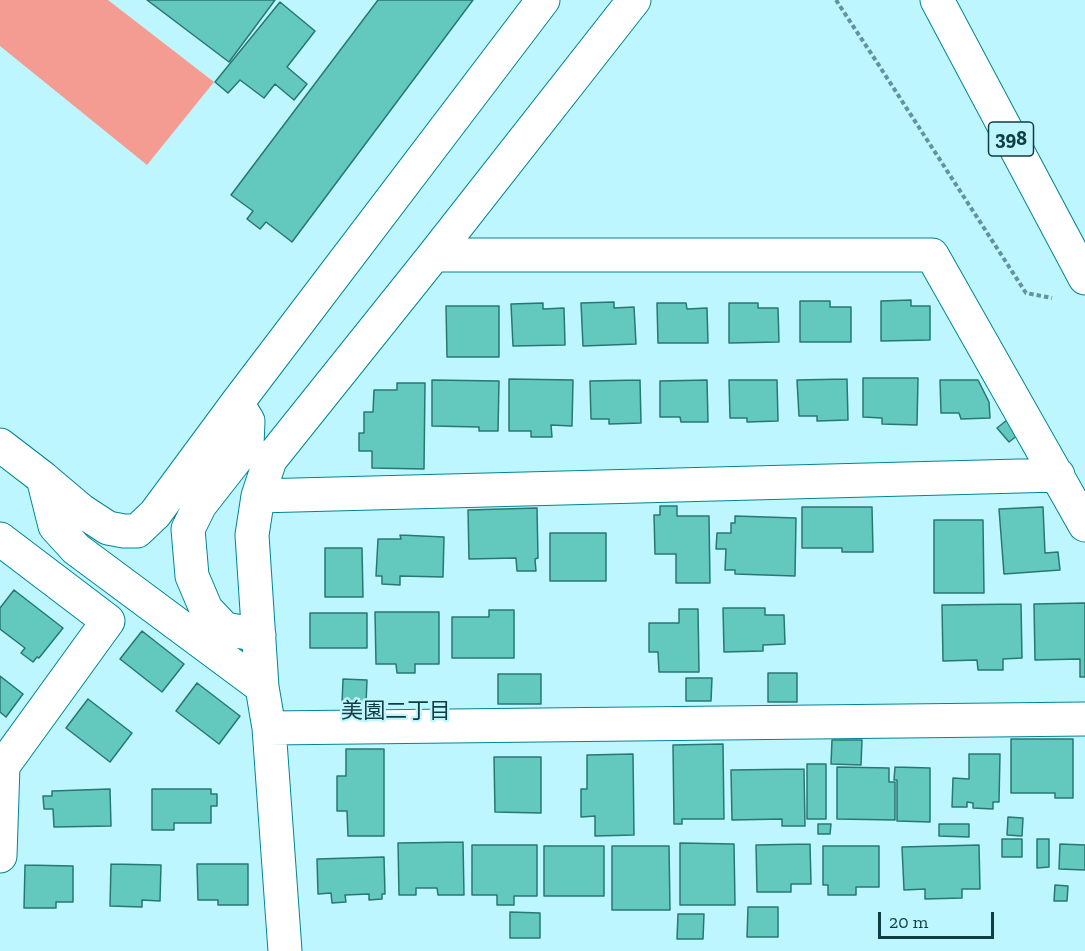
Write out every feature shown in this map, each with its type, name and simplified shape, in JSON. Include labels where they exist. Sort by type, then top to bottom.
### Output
[{"type":"main road","points":[[0,445],[82,511],[108,528],[137,531],[155,514],[543,0]]},
{"type":"main road","points":[[285,951],[268,728],[262,687],[252,535],[258,496],[270,460],[634,0]]},
{"type":"main road","name":"398","points":[[937,0],[1085,278]]},
{"type":"main road","points":[[434,255],[932,255],[1085,525]]},
{"type":"main road","points":[[237,403],[248,421],[247,445],[200,505],[188,529],[192,576],[206,609],[225,629],[259,635]]},
{"type":"main road","points":[[258,496],[1058,475]]},
{"type":"main road","points":[[43,478],[55,526],[76,549],[262,687]]},
{"type":"main road","points":[[0,539],[108,621],[3,766],[0,856]]},
{"type":"main road","points":[[268,728],[1085,719]]},
{"type":"path","points":[[836,0],[1026,293],[1052,298]]},
{"type":"shaded area","points":[[0,0],[108,0],[214,82],[147,165],[0,46]]},
{"type":"building","points":[[147,0],[275,0],[229,62]]},
{"type":"building","points":[[378,0],[473,0],[292,242],[266,222],[260,229],[247,219],[253,211],[231,195]]},
{"type":"building","points":[[280,2],[315,31],[287,67],[307,84],[294,100],[275,84],[264,98],[240,80],[228,93],[215,82]]},
{"type":"building","points":[[911,300],[911,306],[930,306],[930,340],[881,341],[881,301]]},
{"type":"building","points":[[800,301],[830,301],[830,307],[851,307],[851,342],[800,342]]},
{"type":"building","points":[[614,302],[614,308],[634,307],[636,344],[583,346],[581,303]]},
{"type":"building","points":[[543,303],[543,309],[564,308],[565,345],[513,346],[511,304]]},
{"type":"building","points":[[657,303],[686,303],[687,309],[707,308],[708,343],[658,343]]},
{"type":"building","points":[[729,303],[758,303],[758,308],[778,308],[779,342],[729,343]]},
{"type":"building","points":[[446,306],[499,306],[499,357],[447,357]]},
{"type":"building","points":[[863,378],[918,378],[917,425],[882,424],[882,418],[863,417]]},
{"type":"building","points":[[509,379],[573,380],[572,426],[551,425],[552,437],[531,437],[531,431],[509,431]]},
{"type":"building","points":[[847,379],[848,420],[817,421],[817,416],[799,416],[797,380]]},
{"type":"building","points":[[432,380],[499,381],[498,431],[479,431],[479,427],[432,426]]},
{"type":"building","points":[[640,380],[641,423],[609,424],[609,419],[591,419],[590,381]]},
{"type":"building","points":[[707,380],[708,422],[681,422],[680,417],[660,417],[660,381]]},
{"type":"building","points":[[729,380],[777,380],[778,421],[747,422],[747,418],[730,418]]},
{"type":"building","points":[[940,380],[978,380],[989,402],[990,418],[961,419],[959,413],[941,413]]},
{"type":"building","points":[[397,383],[425,383],[424,469],[372,468],[372,451],[359,451],[359,433],[364,433],[364,412],[373,412],[374,390],[397,390]]},
{"type":"building","points":[[1007,420],[1018,435],[1009,442],[997,428]]},
{"type":"building","points":[[660,506],[677,506],[677,516],[709,516],[710,583],[676,583],[676,554],[655,554],[654,515],[660,515]]},
{"type":"building","points":[[802,507],[872,507],[873,552],[842,552],[842,548],[802,548]]},
{"type":"building","points":[[1043,507],[1045,553],[1058,552],[1060,570],[1004,574],[999,509]]},
{"type":"building","points":[[537,508],[536,571],[517,571],[516,558],[469,559],[468,510]]},
{"type":"building","points":[[735,516],[796,518],[795,576],[735,574],[735,570],[725,570],[726,549],[716,549],[717,533],[731,533],[731,523],[735,523]]},
{"type":"building","points":[[934,520],[983,520],[984,593],[934,593]]},
{"type":"building","points":[[550,533],[606,533],[606,581],[550,581]]},
{"type":"building","points":[[400,535],[444,537],[443,577],[400,576],[400,585],[382,584],[382,576],[376,576],[378,539],[401,539]]},
{"type":"building","points":[[325,548],[362,548],[363,597],[325,597]]},
{"type":"building","points":[[14,590],[63,628],[39,658],[37,657],[33,662],[21,653],[25,648],[0,629],[0,608]]},
{"type":"building","points":[[1085,603],[1085,677],[1080,677],[1080,659],[1035,660],[1034,604]]},
{"type":"building","points":[[1021,604],[1022,658],[1003,659],[1003,670],[978,670],[977,660],[943,661],[942,605]]},
{"type":"building","points":[[723,608],[765,608],[765,615],[784,615],[785,644],[763,645],[763,651],[724,652]]},
{"type":"building","points":[[679,609],[698,609],[699,672],[659,672],[658,652],[649,652],[649,623],[679,623]]},
{"type":"building","points":[[489,610],[514,610],[514,658],[452,658],[452,617],[489,617]]},
{"type":"building","points":[[375,612],[439,612],[439,664],[415,664],[415,673],[397,673],[396,664],[376,664]]},
{"type":"building","points":[[310,613],[367,613],[367,648],[310,648]]},
{"type":"building","points":[[142,631],[184,664],[162,692],[120,659]]},
{"type":"building","points":[[768,673],[797,673],[797,702],[768,702]]},
{"type":"building","points":[[498,674],[541,674],[541,704],[498,704]]},
{"type":"building","points":[[0,676],[23,694],[6,717],[0,712]]},
{"type":"building","points":[[686,678],[712,678],[711,701],[686,701]]},
{"type":"building","points":[[343,679],[367,680],[366,704],[342,704]]},
{"type":"building","points":[[197,683],[240,716],[219,744],[176,711]]},
{"type":"building","points":[[88,699],[132,733],[110,762],[66,728]]},
{"type":"building","points":[[1011,739],[1073,739],[1073,798],[1055,798],[1055,793],[1011,793]]},
{"type":"building","points":[[832,740],[862,740],[861,765],[831,764]]},
{"type":"building","points":[[723,744],[724,819],[682,819],[682,824],[674,824],[673,745]]},
{"type":"building","points":[[346,749],[384,749],[384,836],[348,836],[347,811],[337,811],[337,776],[346,776]]},
{"type":"building","points":[[633,754],[634,835],[595,836],[595,816],[581,817],[581,789],[587,789],[587,755]]},
{"type":"building","points":[[969,754],[1000,754],[999,802],[993,802],[993,809],[973,808],[973,803],[967,802],[967,807],[952,807],[953,778],[969,779]]},
{"type":"building","points":[[494,757],[541,757],[541,813],[495,812]]},
{"type":"building","points":[[807,764],[826,764],[826,819],[807,819]]},
{"type":"building","points":[[837,767],[889,768],[889,782],[895,782],[895,820],[837,819]]},
{"type":"building","points":[[895,767],[930,768],[930,822],[897,821]]},
{"type":"building","points":[[804,769],[805,826],[782,826],[782,819],[732,820],[731,770]]},
{"type":"building","points":[[110,789],[111,826],[54,827],[53,809],[44,809],[43,796],[52,796],[52,791]]},
{"type":"building","points":[[152,789],[211,789],[211,794],[217,794],[217,806],[211,806],[211,823],[174,823],[174,830],[152,830]]},
{"type":"building","points":[[1008,817],[1023,818],[1022,836],[1007,835]]},
{"type":"building","points":[[818,824],[831,824],[830,834],[818,834]]},
{"type":"building","points":[[939,824],[969,824],[969,837],[939,836]]},
{"type":"building","points":[[1002,839],[1022,839],[1022,857],[1002,857]]},
{"type":"building","points":[[1037,839],[1049,839],[1049,867],[1037,868]]},
{"type":"building","points":[[463,842],[464,895],[438,895],[437,888],[416,888],[416,895],[399,895],[398,843]]},
{"type":"building","points":[[680,843],[734,844],[735,905],[680,905]]},
{"type":"building","points":[[810,844],[811,884],[791,884],[791,892],[757,892],[756,845]]},
{"type":"building","points":[[1060,844],[1085,845],[1085,870],[1059,869]]},
{"type":"building","points":[[472,845],[537,845],[537,896],[514,896],[514,905],[497,905],[497,895],[472,895]]},
{"type":"building","points":[[979,845],[980,889],[962,889],[962,898],[925,899],[925,889],[904,890],[902,847]]},
{"type":"building","points":[[544,846],[604,846],[604,896],[544,896]]},
{"type":"building","points":[[612,846],[669,846],[670,910],[612,910]]},
{"type":"building","points":[[823,846],[879,846],[879,887],[856,887],[856,895],[828,895],[828,885],[823,885]]},
{"type":"building","points":[[384,857],[385,894],[382,894],[382,899],[369,900],[369,894],[345,895],[346,902],[332,903],[331,893],[318,894],[317,859]]},
{"type":"building","points":[[111,864],[161,865],[160,901],[142,900],[142,907],[110,906]]},
{"type":"building","points":[[197,864],[248,864],[248,905],[218,905],[218,900],[198,900]]},
{"type":"building","points":[[25,865],[73,866],[73,902],[56,902],[56,908],[24,908]]},
{"type":"building","points":[[1055,885],[1068,886],[1067,901],[1054,901]]},
{"type":"building","points":[[748,907],[778,907],[778,937],[747,937]]},
{"type":"building","points":[[510,912],[540,913],[540,938],[510,938]]},
{"type":"building","points":[[678,914],[704,914],[703,939],[677,939]]},
{"type":"district","name":"美園二丁目","points":[[396,712]]}]
